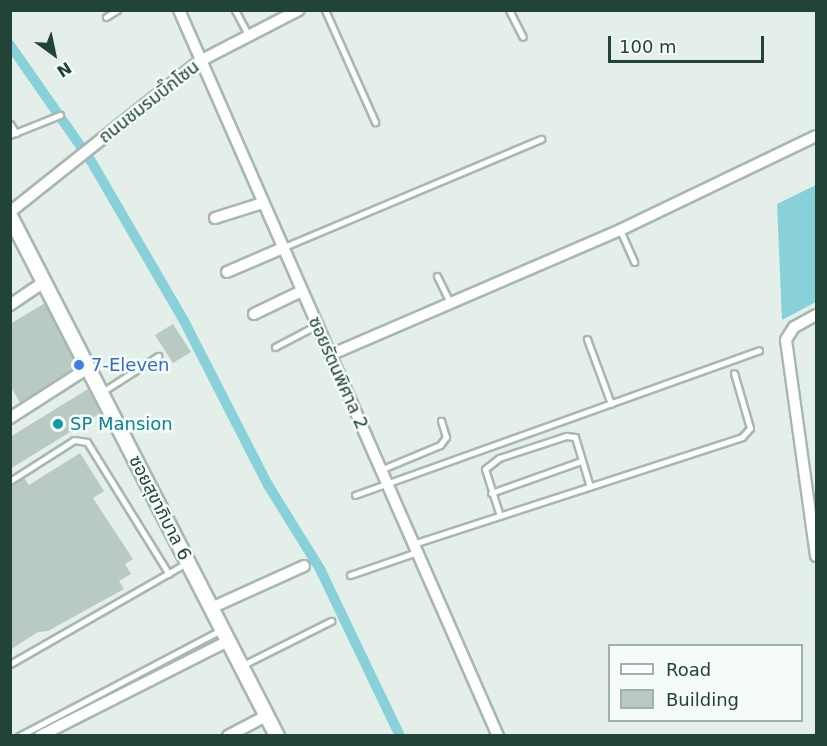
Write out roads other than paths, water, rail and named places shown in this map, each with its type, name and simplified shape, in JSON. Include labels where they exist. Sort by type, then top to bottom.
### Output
[{"type":"street","name":"ซอยรัตนพิศาล 2","points":[[179,10],[498,735]]},
{"type":"street","name":"ถนนชมรมบิ๊กโซน","points":[[10,214],[200,61],[299,10]]},
{"type":"street","points":[[330,355],[620,230],[816,136]]},
{"type":"street","points":[[215,218],[262,203]]},
{"type":"street","name":"ซอยสุขาภิบาล 6","points":[[10,214],[276,735]]},
{"type":"street","points":[[227,272],[283,248]]},
{"type":"street","points":[[10,305],[44,282]]},
{"type":"street","points":[[254,314],[302,291]]},
{"type":"street","points":[[816,315],[794,327],[786,340],[816,556]]},
{"type":"street","points":[[10,418],[88,368]]},
{"type":"street","points":[[211,608],[304,566]]},
{"type":"street","points":[[40,735],[57,732],[225,635]]},
{"type":"street","points":[[228,735],[266,716]]},
{"type":"lane","points":[[106,17],[117,10]]},
{"type":"lane","points":[[235,10],[249,36]]},
{"type":"lane","points":[[325,10],[375,122]]},
{"type":"lane","points":[[509,10],[523,37]]},
{"type":"lane","points":[[10,124],[13,134],[60,115]]},
{"type":"lane","points":[[283,248],[541,139]]},
{"type":"lane","points":[[620,230],[634,262]]},
{"type":"lane","points":[[437,276],[450,304]]},
{"type":"lane","points":[[276,347],[316,325]]},
{"type":"lane","points":[[587,339],[611,404]]},
{"type":"lane","points":[[355,495],[759,350]]},
{"type":"lane","points":[[101,393],[158,356]]},
{"type":"lane","points":[[350,575],[500,516],[748,433],[750,428],[734,373]]},
{"type":"lane","points":[[380,470],[440,445],[446,437],[441,421]]},
{"type":"lane","points":[[500,516],[485,469],[507,455],[566,436],[574,437],[590,487]]},
{"type":"lane","points":[[10,481],[74,440],[87,442],[169,574]]},
{"type":"lane","points":[[491,493],[581,461]]},
{"type":"lane","points":[[10,664],[169,574],[187,561]]},
{"type":"lane","points":[[241,666],[331,621]]},
{"type":"lane","points":[[19,735],[225,635]]},
{"type":"water","points":[[816,185],[816,302],[782,320],[777,204]]},
{"type":"waterway","points":[[10,45],[91,161],[183,319],[268,485],[320,569],[400,736]]},
{"type":"place","name":"7-Eleven","points":[[79,365]]},
{"type":"place","name":"SP Mansion","points":[[58,424]]}]
